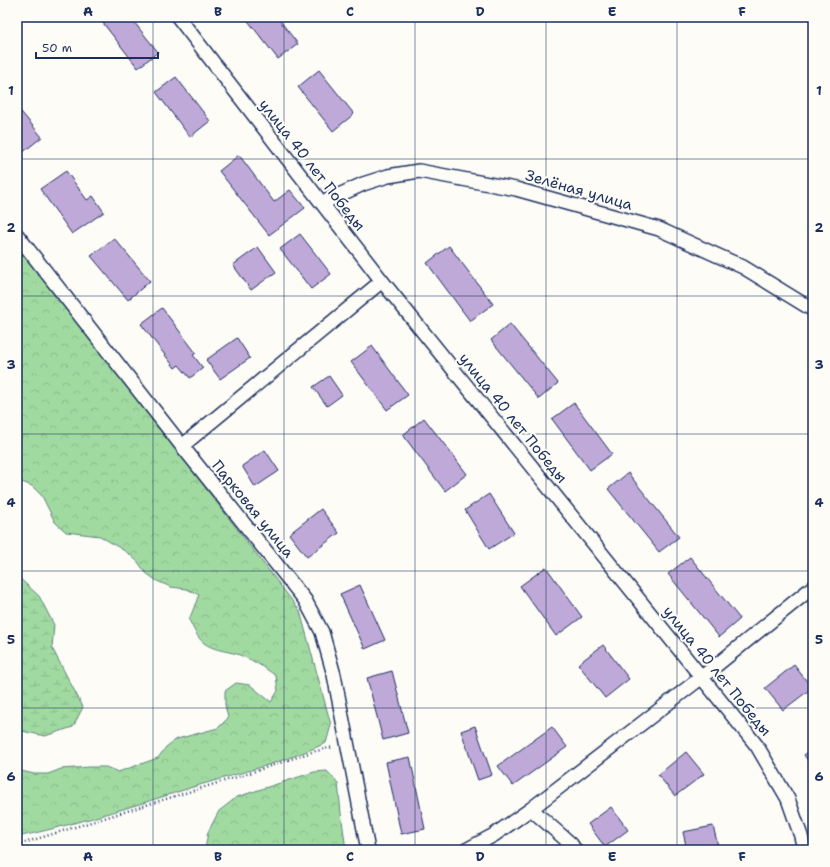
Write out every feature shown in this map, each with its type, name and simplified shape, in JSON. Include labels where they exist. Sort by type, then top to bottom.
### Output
[{"type":"street","name":"улица 40 лет Победы","points":[[178,17],[382,281],[757,746],[788,799],[801,836],[804,850]]},
{"type":"street","name":"Зелёная улица","points":[[322,203],[363,184],[388,176],[419,170],[516,189],[659,229],[743,267],[813,310]]},
{"type":"street","name":"Парковая улица","points":[[17,235],[305,600],[322,632],[334,675],[368,850]]},
{"type":"street","points":[[182,446],[382,281]]},
{"type":"street","points":[[466,850],[494,835],[531,809],[702,677],[813,587]]},
{"type":"street","points":[[531,809],[575,850]]},
{"type":"path","points":[[17,845],[250,773],[312,752],[347,744]]},
{"type":"green space","points":[[17,242],[300,611],[331,725],[326,743],[295,756],[107,814],[17,837],[17,770],[34,774],[48,774],[61,769],[106,767],[118,772],[158,758],[166,747],[177,739],[218,728],[228,718],[225,705],[225,691],[236,683],[250,685],[271,702],[278,691],[276,676],[267,669],[237,654],[212,647],[204,643],[199,638],[189,620],[199,595],[187,589],[171,587],[157,581],[146,573],[138,562],[128,553],[100,536],[66,532],[55,522],[42,496],[32,486],[17,480]]},
{"type":"green space","points":[[17,576],[39,596],[54,625],[52,648],[83,707],[73,727],[45,736],[17,730]]},
{"type":"green space","points":[[327,771],[338,783],[346,850],[205,850],[208,832],[219,811],[237,797],[314,772]]},
{"type":"building","points":[[111,17],[130,17],[158,52],[138,68],[103,23]]},
{"type":"building","points":[[245,17],[277,17],[298,44],[278,59]]},
{"type":"building","points":[[319,70],[354,114],[333,131],[298,87]]},
{"type":"building","points":[[176,77],[210,121],[190,137],[156,92]]},
{"type":"building","points":[[17,107],[42,137],[17,157]]},
{"type":"building","points":[[239,155],[274,202],[290,190],[305,208],[269,235],[219,171]]},
{"type":"building","points":[[66,171],[87,200],[93,196],[104,212],[72,234],[40,189]]},
{"type":"building","points":[[300,234],[331,274],[311,289],[280,249]]},
{"type":"building","points":[[114,238],[150,281],[128,300],[91,256]]},
{"type":"building","points":[[449,246],[493,304],[470,321],[427,263]]},
{"type":"building","points":[[258,247],[276,272],[251,290],[233,265]]},
{"type":"building","points":[[162,308],[196,353],[193,355],[203,368],[190,378],[179,365],[175,368],[141,324]]},
{"type":"building","points":[[510,324],[558,383],[539,399],[491,340]]},
{"type":"building","points":[[237,338],[250,358],[220,379],[206,360]]},
{"type":"building","points":[[372,346],[408,395],[387,410],[351,362]]},
{"type":"building","points":[[329,376],[342,395],[327,406],[313,387]]},
{"type":"building","points":[[574,403],[612,454],[590,470],[552,419]]},
{"type":"building","points":[[424,418],[467,474],[445,491],[403,435]]},
{"type":"building","points":[[265,450],[279,471],[255,487],[242,466]]},
{"type":"building","points":[[628,473],[679,537],[659,552],[608,489]]},
{"type":"building","points":[[489,494],[514,533],[489,549],[465,510]]},
{"type":"building","points":[[321,509],[339,533],[307,557],[289,534]]},
{"type":"building","points":[[690,557],[740,619],[719,637],[668,574]]},
{"type":"building","points":[[546,567],[582,617],[556,636],[520,586]]},
{"type":"building","points":[[360,585],[385,640],[365,649],[340,594]]},
{"type":"building","points":[[603,645],[629,679],[605,698],[578,664]]},
{"type":"building","points":[[794,665],[812,688],[783,710],[765,688]]},
{"type":"building","points":[[392,671],[408,733],[383,740],[367,678]]},
{"type":"building","points":[[475,726],[492,775],[478,780],[461,731]]},
{"type":"building","points":[[552,727],[567,747],[513,786],[498,766]]},
{"type":"building","points":[[813,748],[813,768],[804,755]]},
{"type":"building","points":[[686,752],[704,774],[675,796],[658,775]]},
{"type":"building","points":[[410,757],[425,829],[401,834],[386,762]]},
{"type":"building","points":[[611,807],[628,830],[605,847],[588,824]]},
{"type":"building","points":[[713,826],[719,850],[687,850],[683,832]]}]
